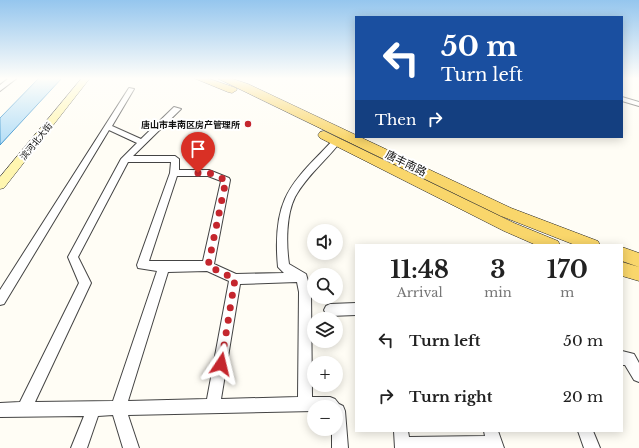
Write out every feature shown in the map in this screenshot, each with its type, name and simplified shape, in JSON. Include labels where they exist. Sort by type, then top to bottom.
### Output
[{"type":"main road","name":"滨河北大街","points":[[0,186],[69,99]]},
{"type":"main road","name":"唐丰南路","points":[[251,99],[509,227],[550,244]]},
{"type":"main road","name":"唐丰南路","points":[[273,99],[355,135]]},
{"type":"main road","name":"唐丰南路","points":[[365,139],[506,212],[589,244]]},
{"type":"main road","points":[[623,254],[639,260]]},
{"type":"main road","points":[[623,269],[639,274]]},
{"type":"street","points":[[0,300],[125,99]]},
{"type":"street","points":[[623,99],[639,104]]},
{"type":"street","points":[[24,409],[85,283],[73,257],[125,159],[177,109]]},
{"type":"street","points":[[108,126],[142,142]]},
{"type":"street","points":[[0,410],[305,404],[305,292],[302,277],[284,267],[281,256],[287,206],[295,191],[337,141]]},
{"type":"street","points":[[125,159],[175,159],[174,173],[142,265],[164,267],[208,266],[235,279],[302,277]]},
{"type":"street","points":[[174,173],[209,173],[226,180],[208,266]]},
{"type":"street","points":[[131,448],[118,408],[164,267]]},
{"type":"street","points":[[214,406],[235,279]]},
{"type":"street","points":[[330,310],[355,309]]},
{"type":"street","points":[[623,358],[630,359],[639,375]]},
{"type":"street","points":[[80,448],[94,408]]},
{"type":"street","points":[[585,432],[592,448]]},
{"type":"street","points":[[339,436],[340,448]]},
{"type":"street","points":[[402,441],[494,441]]},
{"type":"water","points":[[19,99],[43,99],[0,145],[0,118]]},
{"type":"place","name":"唐山市丰南区房产管理所","points":[[248,124]]},
{"type":"route","points":[[198,173],[209,173],[226,180],[208,266],[235,279],[221,364]]}]
